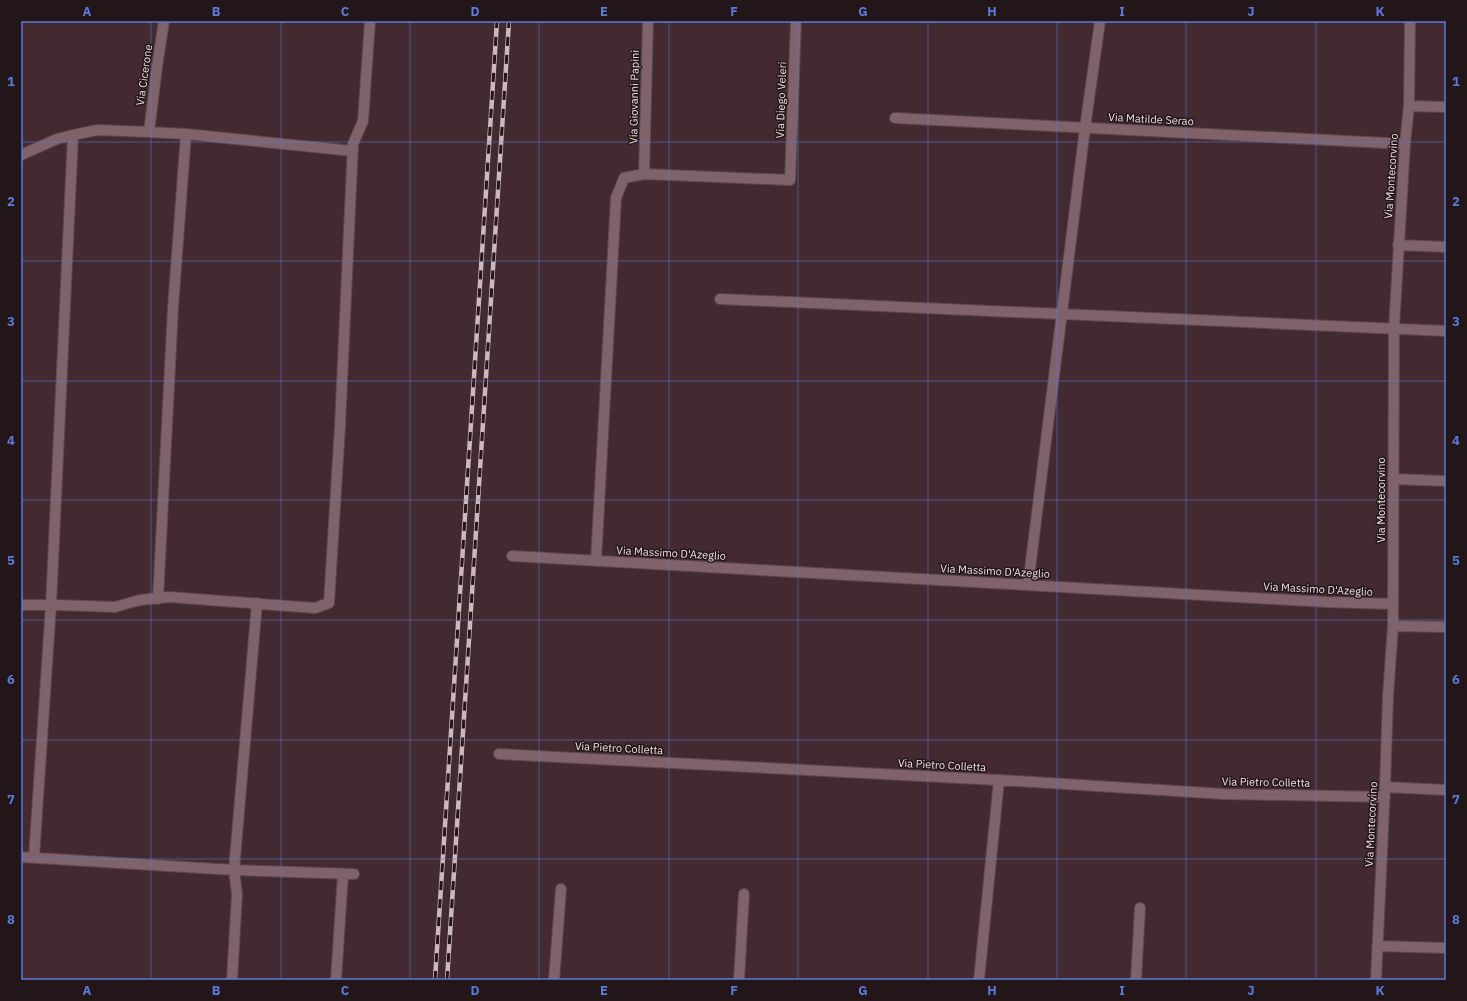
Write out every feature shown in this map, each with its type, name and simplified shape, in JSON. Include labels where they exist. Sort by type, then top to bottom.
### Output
[{"type":"street","name":"Via Cicerone","points":[[149,132],[164,21]]},
{"type":"street","points":[[21,605],[115,607],[140,600],[169,597],[315,608],[329,603],[340,426],[353,144],[363,121],[370,21]]},
{"type":"street","name":"Via Giovanni Papini","points":[[644,174],[648,21]]},
{"type":"street","name":"Via Diego Veleri","points":[[644,174],[790,180],[796,21]]},
{"type":"street","points":[[1028,585],[1085,128],[1100,21]]},
{"type":"street","name":"Via Montecorvino","points":[[1376,980],[1388,696],[1393,626],[1394,328],[1398,245],[1409,106],[1410,21]]},
{"type":"street","points":[[1409,106],[1446,108]]},
{"type":"street","name":"Via Matilde Serao","points":[[895,118],[1405,144]]},
{"type":"street","points":[[21,155],[73,134],[97,130],[186,134],[353,151]]},
{"type":"street","points":[[34,857],[51,605],[73,134]]},
{"type":"street","points":[[158,598],[173,308],[186,134]]},
{"type":"street","points":[[596,561],[616,198],[624,178],[644,174]]},
{"type":"street","points":[[1398,245],[1446,247]]},
{"type":"street","points":[[720,299],[1446,331]]},
{"type":"street","points":[[1393,479],[1446,481]]},
{"type":"street","name":"Via Massimo D'Azeglio","points":[[512,556],[1326,602],[1393,604]]},
{"type":"street","points":[[232,980],[237,894],[234,870],[257,603]]},
{"type":"street","points":[[1393,626],[1446,627]]},
{"type":"street","name":"Via Pietro Colletta","points":[[499,754],[999,780],[1224,794],[1446,790]]},
{"type":"street","points":[[979,980],[999,780]]},
{"type":"street","points":[[21,857],[234,870],[354,874]]},
{"type":"street","points":[[336,980],[343,874]]},
{"type":"street","points":[[554,980],[560,889]]},
{"type":"street","points":[[739,980],[744,894]]},
{"type":"street","points":[[1136,980],[1140,908]]},
{"type":"street","points":[[1377,946],[1446,948]]},
{"type":"railway","points":[[435,980],[497,21]]},
{"type":"railway","points":[[447,980],[509,21]]}]
